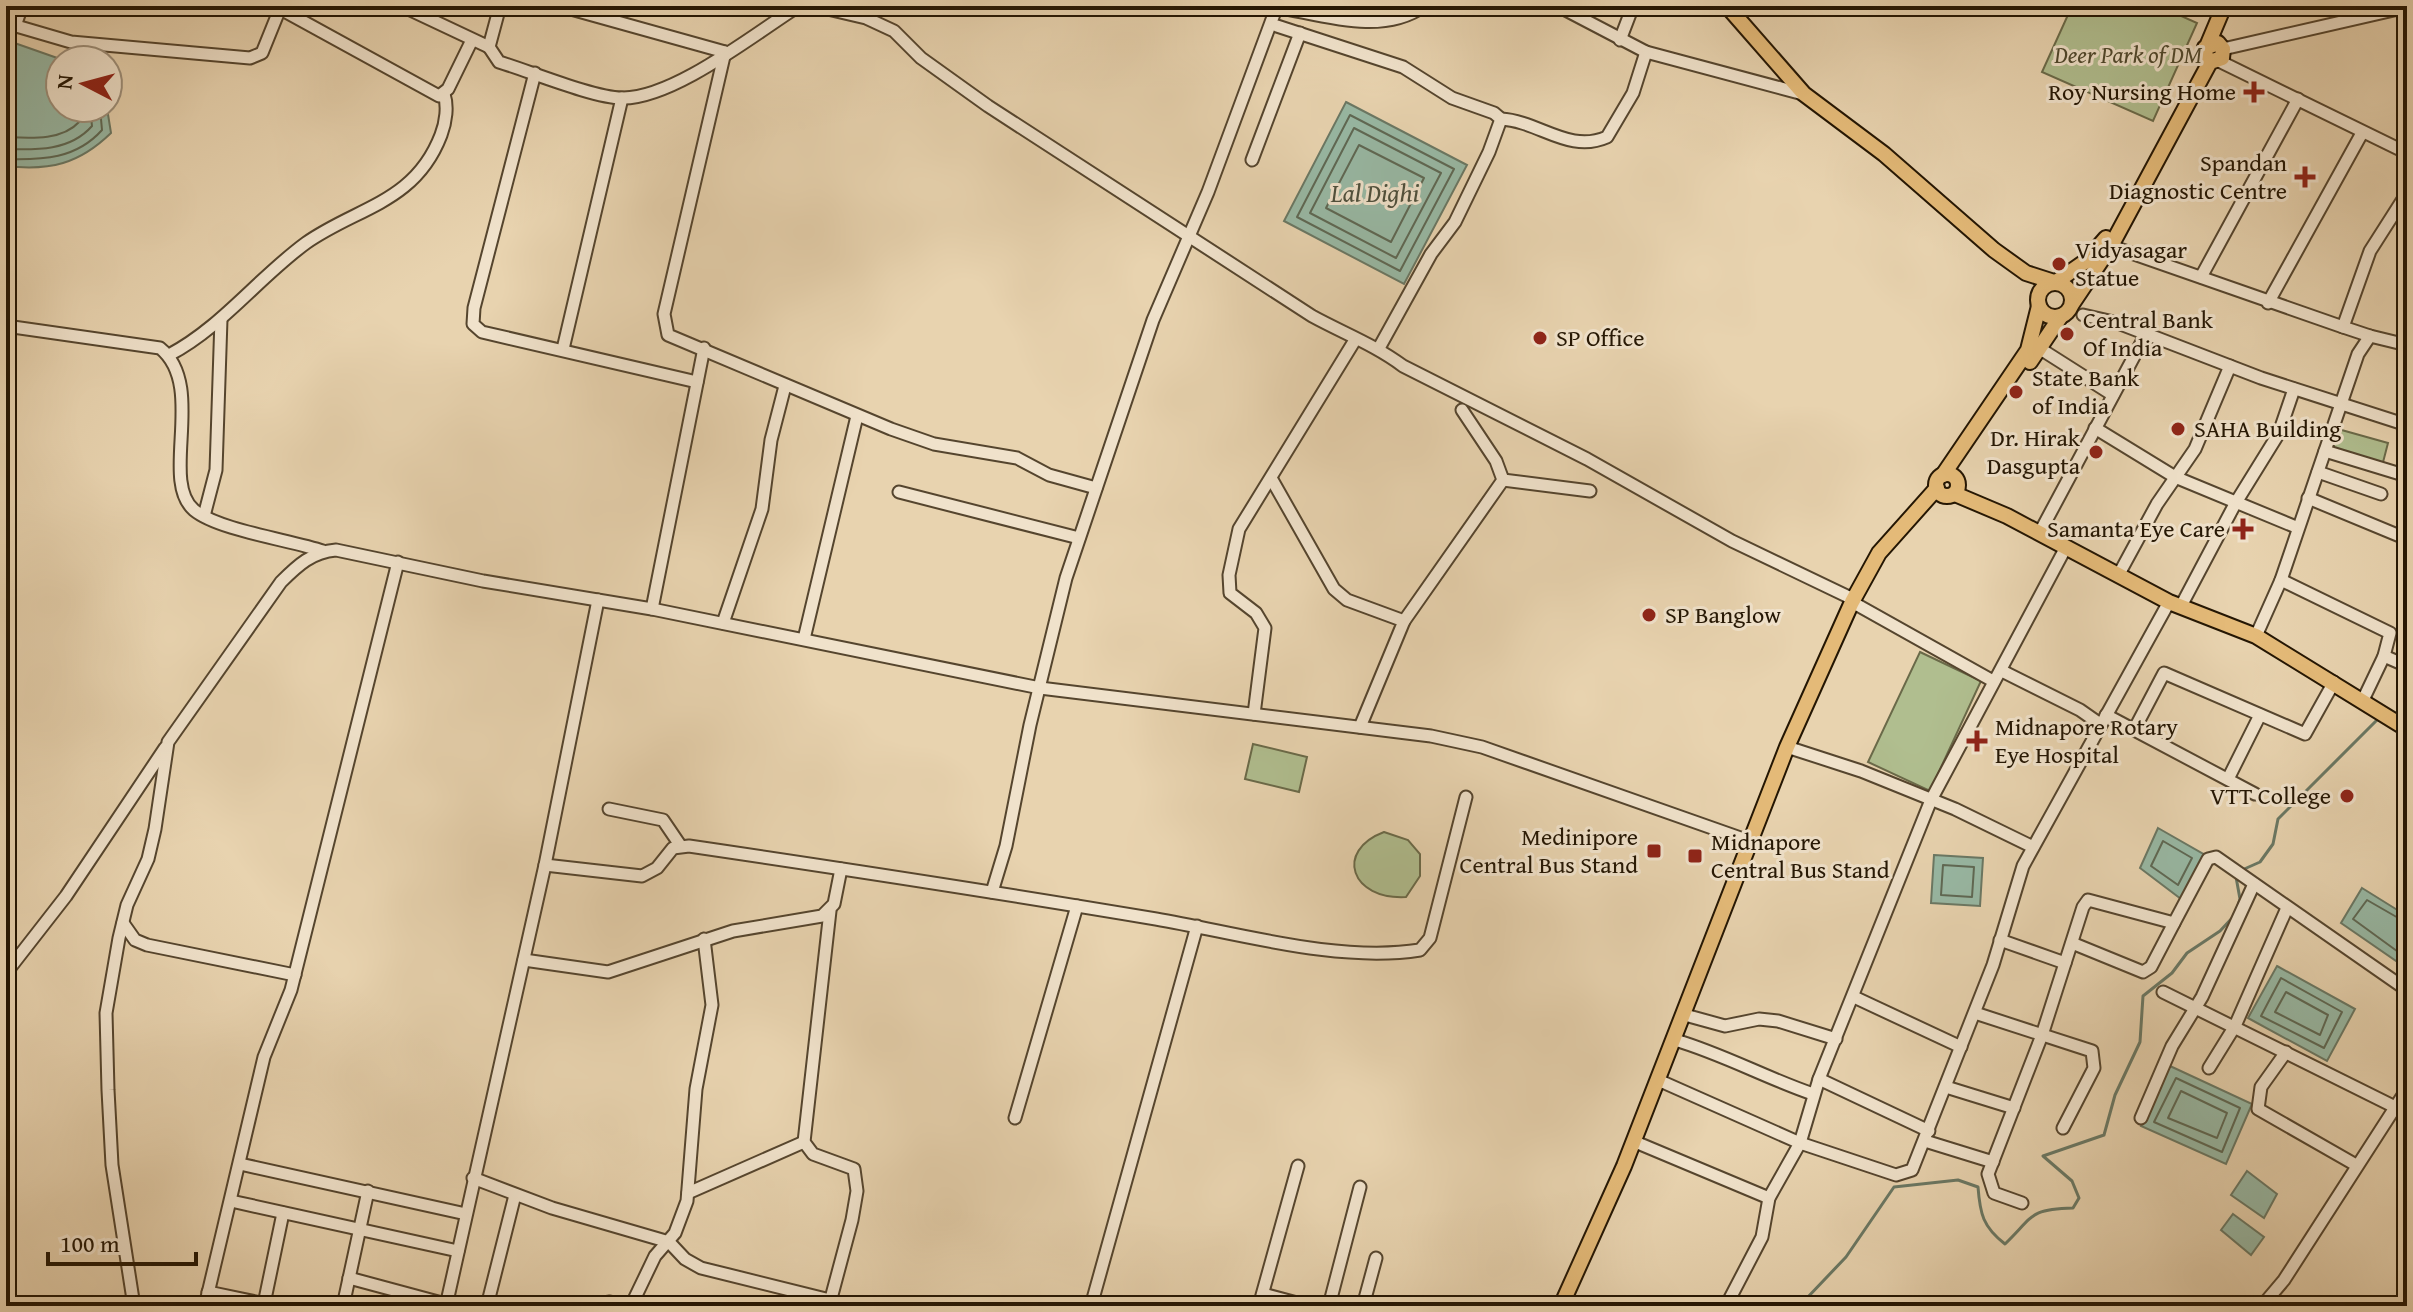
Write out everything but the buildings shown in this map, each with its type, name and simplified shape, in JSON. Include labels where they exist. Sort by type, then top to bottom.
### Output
[{"type":"main road","points":[[1727,6],[1804,94],[1884,154],[2026,273],[2069,288],[2078,310]]},
{"type":"main road","points":[[1949,483],[2028,350],[2040,290],[2086,261],[2109,233],[2214,52],[2224,6]]},
{"type":"main road","points":[[2026,273],[2038,302],[2048,316],[2061,316],[2078,310],[2214,52],[2233,6]]},
{"type":"main road","points":[[1561,1306],[1586,1256],[1675,1040],[1787,747],[1852,600],[1879,553],[1949,483],[2061,316]]},
{"type":"main road","points":[[1949,483],[2065,549],[2175,604],[2256,636],[2407,729]]},
{"type":"street","points":[[22,6],[11,24],[86,44],[250,58],[262,53],[279,7],[421,89],[444,94]]},
{"type":"street","points":[[402,6],[489,47],[499,62],[622,98],[660,92],[792,7],[830,10],[866,18],[894,31],[921,58],[976,98],[1189,238],[1355,340],[1379,348],[1403,366],[1587,459],[1732,541],[1998,676],[2134,730],[2255,794]]},
{"type":"street","points":[[489,47],[500,6]]},
{"type":"street","points":[[560,6],[725,52]]},
{"type":"street","points":[[992,892],[1006,846],[1040,688],[1079,538],[1153,320],[1189,238],[1276,7],[1385,22],[1405,18],[1424,6]]},
{"type":"street","points":[[1558,6],[1646,52],[1804,94]]},
{"type":"street","points":[[1620,40],[1633,6]]},
{"type":"street","points":[[2214,52],[2407,7]]},
{"type":"street","points":[[1277,26],[1403,67],[1452,98],[1494,113],[1501,119],[1516,120],[1579,144],[1592,144],[1607,137],[1633,93],[1646,52]]},
{"type":"street","points":[[1252,160],[1300,33]]},
{"type":"street","points":[[169,355],[197,340],[307,243],[363,215],[412,181],[437,144],[444,127],[444,94],[472,40]]},
{"type":"street","points":[[725,52],[664,314],[668,335],[857,416],[934,444],[1017,458],[1049,475],[1096,488]]},
{"type":"street","points":[[2214,52],[2362,133],[2407,153]]},
{"type":"street","points":[[535,73],[472,318],[476,329],[697,382]]},
{"type":"street","points":[[563,349],[622,98]]},
{"type":"street","points":[[2201,277],[2298,99]]},
{"type":"street","points":[[1379,348],[1431,254],[1455,222],[1489,152],[1501,119]]},
{"type":"street","points":[[2268,303],[2362,133]]},
{"type":"street","points":[[2343,327],[2370,251],[2407,193]]},
{"type":"street","points":[[2111,246],[2268,303],[2407,345]]},
{"type":"street","points":[[2078,310],[2341,406],[2407,425]]},
{"type":"street","points":[[204,516],[216,470],[221,319]]},
{"type":"street","points":[[6,326],[148,345],[169,355],[181,385],[184,495],[194,510],[204,516],[323,551],[336,550],[652,609],[1040,688],[1431,736],[1482,747],[1749,841]]},
{"type":"street","points":[[2039,534],[2146,334]]},
{"type":"street","points":[[2256,636],[2281,580],[2296,527],[2358,354],[2370,336]]},
{"type":"street","points":[[1254,714],[1265,628],[1256,613],[1230,593],[1229,575],[1239,529],[1355,340]]},
{"type":"street","points":[[652,609],[704,348]]},
{"type":"street","points":[[2039,348],[2113,395]]},
{"type":"street","points":[[2119,574],[2206,427],[2230,366]]},
{"type":"street","points":[[723,623],[762,509],[771,440],[785,386]]},
{"type":"street","points":[[1658,1080],[1800,1143],[1902,1175],[1912,1170],[1975,1013],[2016,881],[2103,720],[2279,433],[2294,389]]},
{"type":"street","points":[[1462,410],[1496,461],[1503,480]]},
{"type":"street","points":[[804,639],[857,416]]},
{"type":"street","points":[[2095,428],[2175,477],[2296,527]]},
{"type":"street","points":[[2325,451],[2407,476]]},
{"type":"street","points":[[2318,472],[2381,494]]},
{"type":"street","points":[[1271,478],[1334,589],[1347,600],[1404,621]]},
{"type":"street","points":[[1503,480],[1590,491]]},
{"type":"street","points":[[1360,727],[1404,621],[1503,480]]},
{"type":"street","points":[[899,492],[1079,538]]},
{"type":"street","points":[[2308,498],[2407,539]]},
{"type":"street","points":[[1726,1306],[1762,1237],[1769,1198],[1800,1143],[1813,1094],[1931,800],[2065,549]]},
{"type":"street","points":[[6,973],[66,896],[281,582],[296,567],[323,551]]},
{"type":"street","points":[[205,1306],[264,1057],[295,975],[398,562]]},
{"type":"street","points":[[2281,580],[2390,633],[2384,656],[2363,700]]},
{"type":"street","points":[[349,1278],[449,1305],[473,1178],[545,865],[598,600]]},
{"type":"street","points":[[2384,656],[2407,666]]},
{"type":"street","points":[[2134,730],[2164,673],[2305,734],[2334,682]]},
{"type":"street","points":[[2228,779],[2260,715]]},
{"type":"street","points":[[134,1306],[112,1165],[106,1013],[123,923],[155,829],[167,746]]},
{"type":"street","points":[[1787,747],[1861,771],[2033,847]]},
{"type":"street","points":[[609,809],[663,820],[680,845],[992,892],[1316,948],[1391,955],[1420,950],[1430,938],[1442,902],[1466,797]]},
{"type":"street","points":[[545,865],[642,876],[680,845]]},
{"type":"street","points":[[2072,943],[2143,972],[2151,967],[2208,859],[2216,857],[2407,990]]},
{"type":"street","points":[[473,1178],[515,1195],[669,1242],[685,1259],[701,1268],[830,1303],[852,1220],[857,1176],[848,1164],[813,1154],[804,1142],[830,911],[841,869]]},
{"type":"street","points":[[2141,1118],[2172,1046],[2196,1006],[2254,884]]},
{"type":"street","points":[[2022,1203],[1990,1189],[1988,1174],[2042,1035],[2088,900],[2174,923]]},
{"type":"street","points":[[1015,1118],[1077,906]]},
{"type":"street","points":[[2209,1068],[2235,1026],[2287,908]]},
{"type":"street","points":[[524,960],[608,972],[704,939],[812,918],[830,911]]},
{"type":"street","points":[[123,923],[140,943],[211,961],[295,975]]},
{"type":"street","points":[[1091,1306],[1197,926]]},
{"type":"street","points":[[583,1306],[610,1302],[630,1306],[655,1256],[669,1242],[684,1214],[696,1089],[712,1005],[704,939]]},
{"type":"street","points":[[2000,940],[2065,963]]},
{"type":"street","points":[[2163,992],[2395,1107]]},
{"type":"street","points":[[1854,997],[1961,1047]]},
{"type":"street","points":[[1975,1013],[2092,1051],[2095,1058],[2090,1077],[2063,1128]]},
{"type":"street","points":[[1685,1015],[1725,1026],[1759,1019],[1778,1021],[1836,1039]]},
{"type":"street","points":[[1675,1040],[1729,1058],[1764,1077],[1813,1094]]},
{"type":"street","points":[[2286,1052],[2261,1087],[2258,1109],[2356,1165]]},
{"type":"street","points":[[1819,1079],[1927,1136],[1993,1162]]},
{"type":"street","points":[[1946,1087],[2014,1108]]},
{"type":"street","points":[[2262,1306],[2284,1280],[2407,1089]]},
{"type":"street","points":[[1633,1141],[1769,1198]]},
{"type":"street","points":[[688,1193],[804,1142]]},
{"type":"street","points":[[240,1164],[466,1214]]},
{"type":"street","points":[[1298,1166],[1261,1300],[1311,1306]]},
{"type":"street","points":[[1329,1306],[1360,1187]]},
{"type":"street","points":[[343,1306],[368,1191]]},
{"type":"street","points":[[487,1306],[515,1195]]},
{"type":"street","points":[[231,1201],[458,1251]]},
{"type":"street","points":[[208,1292],[270,1305],[283,1213]]},
{"type":"street","points":[[1363,1306],[1376,1258]]},
{"type":"street","points":[[1689,1306],[1699,1306]]},
{"type":"green space","name":"Deer Park of DM","points":[[2072,6],[2159,6],[2197,23],[2153,121],[2042,72]]},
{"type":"green space","points":[[2338,429],[2388,443],[2381,470],[2330,454]]},
{"type":"green space","points":[[1920,652],[1981,681],[1930,791],[1868,762]]},
{"type":"green space","points":[[1253,744],[1307,757],[1299,792],[1245,779]]},
{"type":"green space","points":[[1384,832],[1408,840],[1420,854],[1420,876],[1406,897],[1372,891],[1356,873],[1354,862],[1359,851],[1368,840]]},
{"type":"water","points":[[6,40],[44,53],[44,124],[110,124],[111,133],[87,152],[63,163],[36,167],[6,166]]},
{"type":"water","name":"Lal Dighi","points":[[1346,102],[1467,165],[1404,284],[1284,221]]},
{"type":"water","points":[[2158,828],[2205,855],[2181,899],[2140,868]]},
{"type":"water","points":[[1934,855],[1983,858],[1980,906],[1931,903]]},
{"type":"water","points":[[2362,888],[2407,916],[2407,958],[2402,965],[2341,923]]},
{"type":"water","points":[[2277,966],[2355,1009],[2327,1061],[2248,1018]]},
{"type":"water","points":[[2170,1066],[2252,1104],[2226,1164],[2141,1126]]},
{"type":"water","points":[[2247,1171],[2277,1194],[2264,1218],[2231,1195]]},
{"type":"water","points":[[2233,1214],[2264,1237],[2251,1255],[2221,1230]]},
{"type":"waterway","points":[[2242,870],[2260,862],[2273,844],[2278,819],[2377,720]]},
{"type":"waterway","points":[[2236,877],[2240,899],[2237,909]]},
{"type":"waterway","points":[[1806,1299],[1846,1257],[1894,1187],[1958,1180],[1978,1187],[1984,1219],[2005,1244],[2040,1212],[2073,1208],[2079,1198],[2072,1181],[2043,1156],[2104,1135],[2115,1095],[2140,1042],[2143,996],[2172,973],[2187,953],[2220,931],[2234,916]]},
{"type":"place","name":"Roy Nursing Home","points":[[2254,92]]},
{"type":"place","name":"Spandan Diagnostic Centre","points":[[2305,177]]},
{"type":"place","name":"Vidyasagar Statue","points":[[2059,264]]},
{"type":"place","name":"Central Bank Of India","points":[[2067,334]]},
{"type":"place","name":"SP Office","points":[[1540,338]]},
{"type":"place","name":"State Bank of India","points":[[2016,392]]},
{"type":"place","name":"SAHA Building","points":[[2178,429]]},
{"type":"place","name":"Dr. Hirak Dasgupta","points":[[2096,452]]},
{"type":"place","name":"Samanta Eye Care","points":[[2243,529]]},
{"type":"place","name":"SP Banglow","points":[[1649,615]]},
{"type":"place","name":"Midnapore Rotary Eye Hospital","points":[[1977,741]]},
{"type":"place","name":"VTT College","points":[[2347,796]]},
{"type":"place","name":"Medinipore Central Bus Stand","points":[[1654,851]]},
{"type":"place","name":"Midnapore Central Bus Stand","points":[[1695,856]]}]
